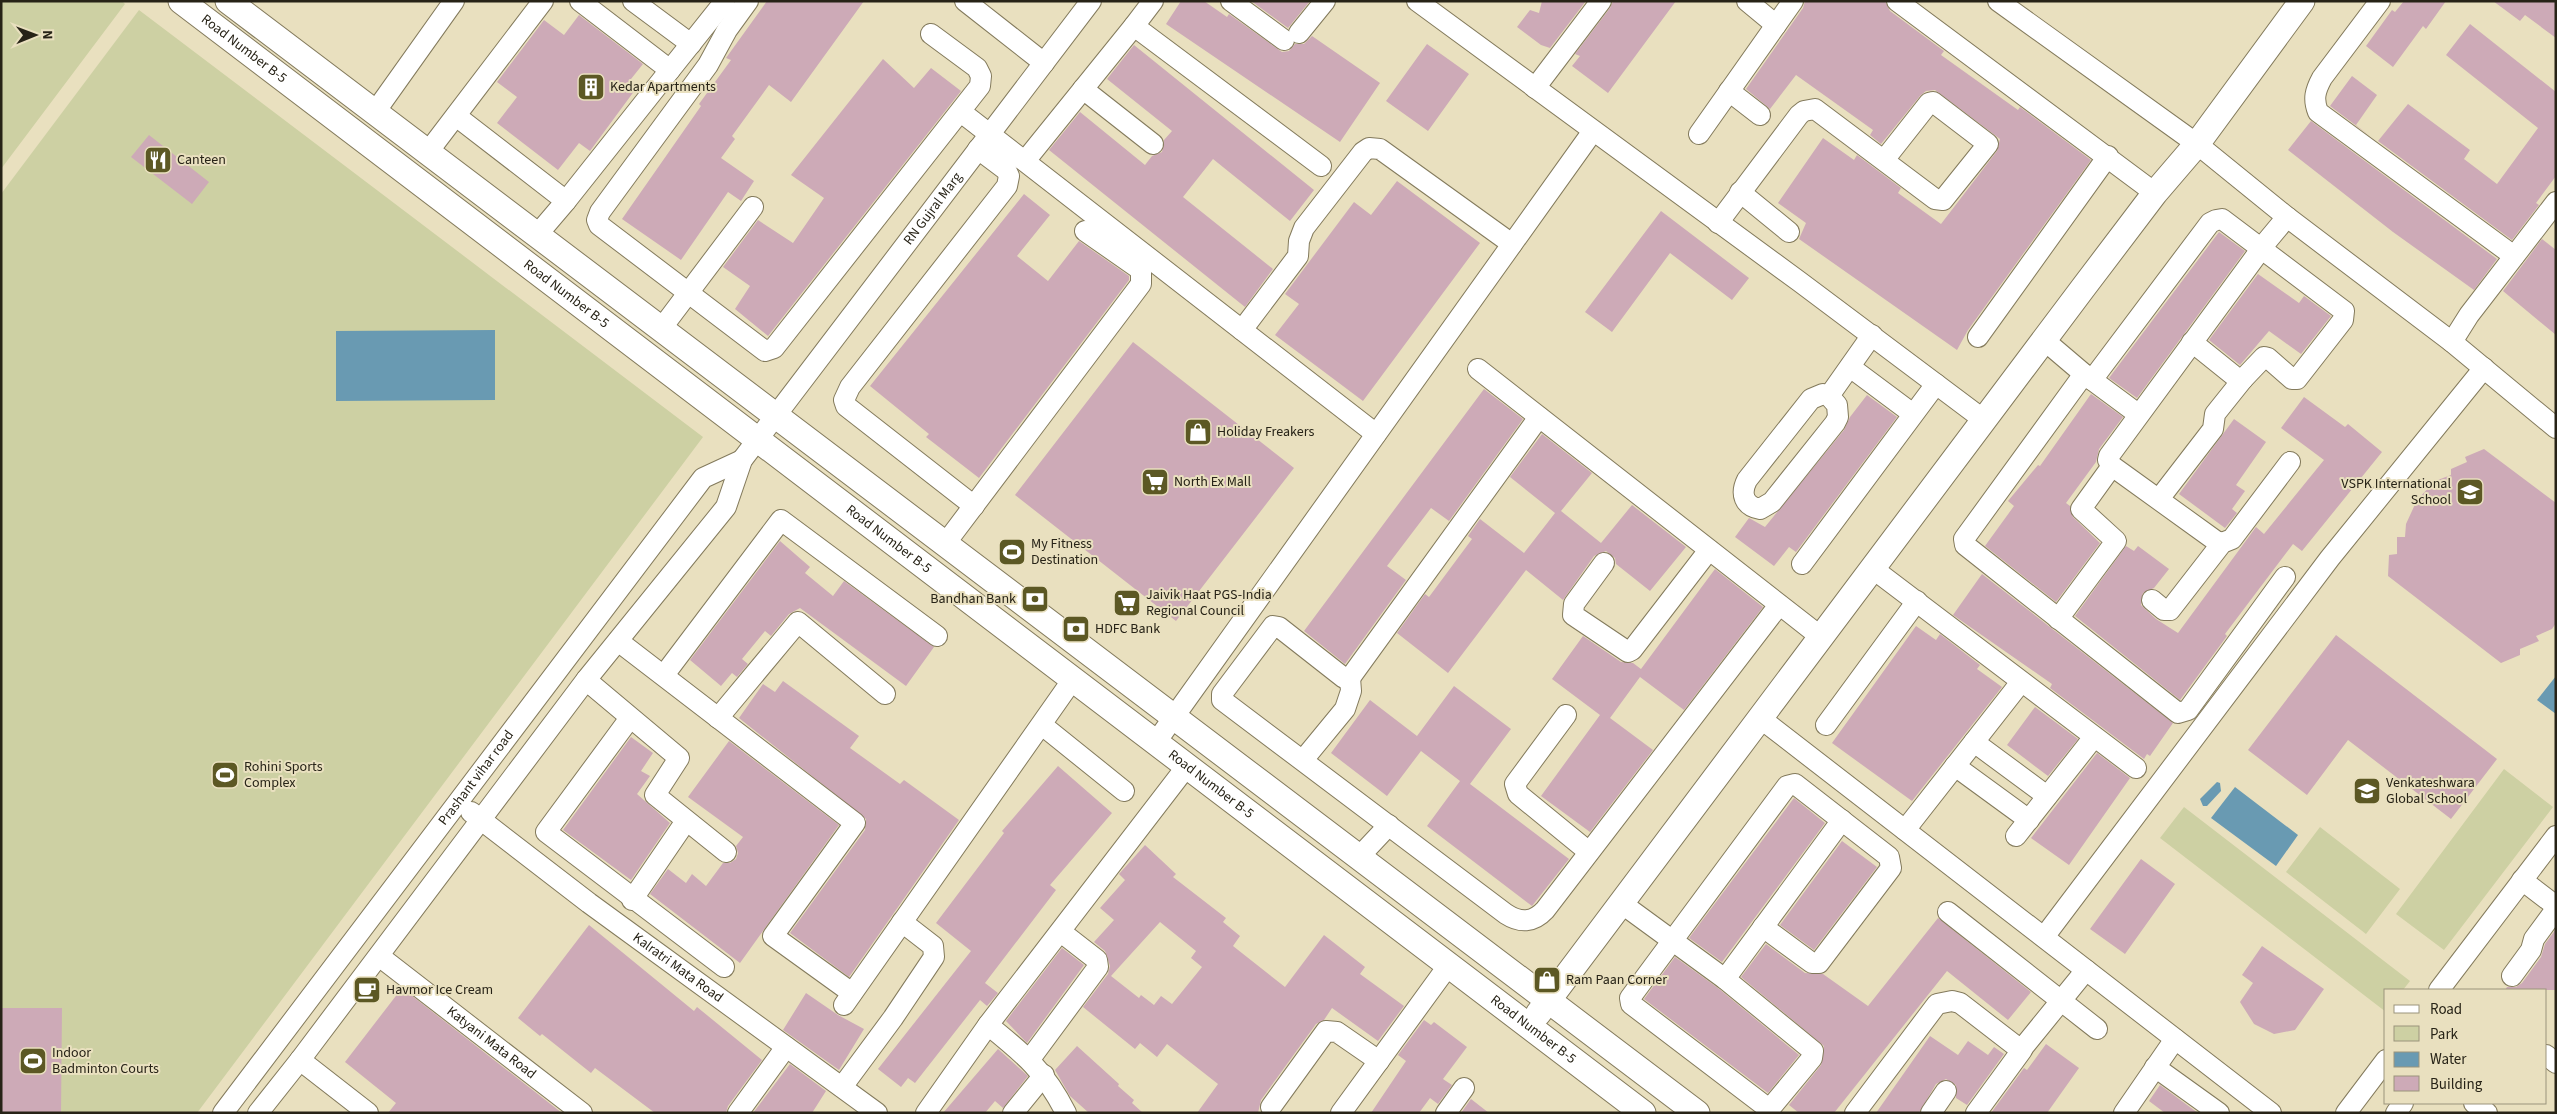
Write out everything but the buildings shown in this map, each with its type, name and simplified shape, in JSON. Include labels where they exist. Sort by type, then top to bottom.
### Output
[{"type":"street","name":"Road Number B-5","points":[[181,1],[1643,1113]]},
{"type":"street","points":[[228,1],[1697,1113]]},
{"type":"street","points":[[375,112],[454,1]]},
{"type":"street","points":[[428,152],[543,1]]},
{"type":"street","points":[[580,1],[670,70]]},
{"type":"street","points":[[633,1],[691,44]]},
{"type":"street","points":[[537,235],[725,1]]},
{"type":"street","points":[[748,1],[727,30],[708,66],[597,218],[599,225],[765,351],[771,350],[980,86],[981,76],[977,68],[931,34]]},
{"type":"street","points":[[965,1],[1044,63]]},
{"type":"street","name":"RN Gujral Marg","points":[[775,415],[1091,1]]},
{"type":"street","points":[[1026,161],[1153,1]]},
{"type":"street","points":[[1231,1],[1292,37],[1325,1]]},
{"type":"street","points":[[1417,1],[1984,420]]},
{"type":"street","points":[[1535,88],[1601,1]]},
{"type":"street","points":[[1747,1],[1776,25]]},
{"type":"street","points":[[1699,134],[1793,1]]},
{"type":"street","points":[[1897,1],[2108,156],[2155,193]]},
{"type":"street","points":[[1998,1],[2197,144],[2287,217],[2452,342],[2556,428]]},
{"type":"street","points":[[1529,1026],[2155,193],[2197,144],[2302,1]]},
{"type":"street","points":[[2380,1],[2316,90],[2314,102],[2318,112],[2514,256]]},
{"type":"street","points":[[1134,26],[1321,166]]},
{"type":"street","points":[[1083,89],[1153,144]]},
{"type":"street","points":[[1729,91],[1760,115]]},
{"type":"street","points":[[1718,223],[1799,115],[1811,109],[1816,109],[1935,199],[1941,201],[1988,144],[1933,102],[1929,103],[1884,160]]},
{"type":"street","points":[[961,112],[1376,434]]},
{"type":"street","points":[[456,116],[566,201]]},
{"type":"street","points":[[1156,742],[1593,131]]},
{"type":"street","points":[[1242,330],[1298,256],[1298,241],[1304,228],[1363,152],[1369,148],[1380,149],[1512,244]]},
{"type":"street","points":[[974,506],[846,406],[844,400],[850,387],[1007,186],[1009,176],[1006,170],[978,149]]},
{"type":"street","points":[[1978,337],[2108,156]]},
{"type":"street","points":[[1740,192],[1789,232]]},
{"type":"street","points":[[2452,342],[2462,324],[2556,202]]},
{"type":"street","points":[[661,329],[753,207]]},
{"type":"street","points":[[2222,543],[2216,541],[2112,466],[2108,460],[2138,414],[2287,217]]},
{"type":"street","points":[[2159,499],[2212,429],[2215,414],[2243,379],[2264,357],[2268,358],[2292,379],[2300,378],[2344,316],[2344,311],[2222,220],[2210,223],[2088,377],[1964,542],[1968,548],[2178,713],[2184,713],[2285,577]]},
{"type":"street","points":[[945,544],[1141,284],[1141,272],[1138,268],[1085,231]]},
{"type":"street","points":[[1829,396],[1872,336]]},
{"type":"street","points":[[2044,340],[2088,377],[2138,414]]},
{"type":"street","points":[[2192,342],[2238,379],[2243,379]]},
{"type":"street","points":[[1850,367],[1913,414]]},
{"type":"street","points":[[2044,937],[2330,558],[2484,368]]},
{"type":"street","points":[[1478,369],[1821,637]]},
{"type":"street","points":[[1802,564],[1936,384]]},
{"type":"street","points":[[1823,394],[1829,396],[1837,405],[1838,417],[1835,423],[1772,502],[1760,510],[1753,508],[1743,498],[1742,492],[1747,480],[1811,399],[1823,394]]},
{"type":"street","name":"Prashant vihar road","points":[[258,1113],[379,956],[586,680],[726,507],[742,460],[775,415]]},
{"type":"street","points":[[1303,760],[1345,708],[1351,691],[1350,678],[1539,417]]},
{"type":"street","name":"Prashant vihar road","points":[[223,1113],[703,478],[742,460]]},
{"type":"street","points":[[2152,600],[2164,610],[2170,610],[2222,543],[2232,539],[2290,462]]},
{"type":"street","points":[[2058,619],[2116,541],[2115,537],[2081,510],[2112,466]]},
{"type":"street","points":[[664,676],[781,520],[937,636]]},
{"type":"street","points":[[1604,563],[1574,604],[1573,615],[1628,652],[1632,650],[1709,550]]},
{"type":"street","points":[[1872,568],[2136,768]]},
{"type":"street","points":[[1826,725],[1917,601]]},
{"type":"street","points":[[1350,678],[1344,678],[1279,627],[1273,626],[1222,694],[1222,700],[1506,914],[1518,921],[1534,919],[1540,915],[1780,605]]},
{"type":"street","points":[[718,718],[798,622],[885,694]]},
{"type":"street","points":[[618,641],[855,823],[773,936],[848,999],[1073,679]]},
{"type":"street","points":[[586,680],[679,758],[655,795],[726,852]]},
{"type":"street","points":[[1905,830],[2021,682]]},
{"type":"street","points":[[1566,714],[1516,784],[1516,790],[1518,794],[1589,852]]},
{"type":"street","points":[[630,718],[546,832],[632,900],[724,967]]},
{"type":"street","points":[[1760,718],[2271,1113]]},
{"type":"street","points":[[1042,725],[1124,791]]},
{"type":"street","points":[[2016,836],[2094,737]]},
{"type":"street","points":[[1974,742],[2048,796]]},
{"type":"street","points":[[926,1113],[988,1025],[1061,932],[1186,766]]},
{"type":"street","points":[[1956,766],[2029,820]]},
{"type":"street","points":[[1621,903],[1672,940],[1725,979],[1813,1051],[1812,1058],[1768,1112],[1631,1004],[1632,993],[1672,940],[1791,783],[1795,784],[1889,857],[1890,868],[1819,962],[1812,963],[1763,927]]},
{"type":"street","name":"Kalratri Mata Road","points":[[458,802],[596,908],[842,1087],[868,1110]]},
{"type":"street","points":[[1725,979],[1842,820]]},
{"type":"street","points":[[632,900],[686,821]]},
{"type":"street","points":[[1359,857],[1389,825]]},
{"type":"street","points":[[2449,986],[2522,880],[2556,836]]},
{"type":"street","points":[[2512,976],[2531,950],[2534,939],[2556,908],[2522,880]]},
{"type":"street","points":[[1948,912],[2097,1029]]},
{"type":"street","points":[[842,1087],[893,1018],[934,957],[933,946],[902,922]]},
{"type":"street","points":[[1030,1059],[1098,967],[1097,960],[1061,932]]},
{"type":"street","name":"Katyani Mata Road","points":[[379,956],[582,1113]]},
{"type":"street","points":[[1341,1113],[1448,966]]},
{"type":"street","points":[[1976,1113],[2022,1050],[2086,970]]},
{"type":"street","points":[[1855,1113],[1937,1004],[1944,1001],[1960,1004],[2022,1050]]},
{"type":"street","points":[[988,1025],[1030,1059],[1054,1087],[1066,1113]]},
{"type":"street","points":[[1271,1107],[1326,1031],[1338,1032],[1379,1061]]},
{"type":"street","points":[[2124,1113],[2175,1038]]},
{"type":"street","points":[[738,1113],[786,1047]]},
{"type":"street","points":[[300,1060],[368,1113]]},
{"type":"street","points":[[2346,1113],[2384,1063]]},
{"type":"street","points":[[2155,1067],[2219,1113]]},
{"type":"street","points":[[1013,1113],[1044,1076]]},
{"type":"street","points":[[1446,1113],[1464,1088]]},
{"type":"street","points":[[1931,1113],[1946,1091]]},
{"type":"street","points":[[2475,1104],[2487,1113]]},
{"type":"green space","points":[[1,1],[122,1],[125,4],[1,169]]},
{"type":"green space","name":"Rohini Sports Complex","points":[[139,10],[703,437],[197,1113],[1,1113],[1,194]]},
{"type":"green space","points":[[2504,769],[2553,807],[2444,950],[2396,914]]},
{"type":"green space","points":[[2184,807],[2410,981],[2404,989],[2384,989],[2384,1010],[2160,838]]},
{"type":"green space","points":[[2320,827],[2400,889],[2366,934],[2286,872]]},
{"type":"water","points":[[495,330],[495,400],[336,401],[336,331]]},
{"type":"water","points":[[2556,676],[2556,714],[2537,700]]},
{"type":"water","points":[[2217,782],[2220,783],[2221,791],[2207,806],[2203,806],[2200,799]]},
{"type":"water","points":[[2235,787],[2298,835],[2276,866],[2211,818]]},
{"type":"place","name":"Kedar Apartments","points":[[591,87]]},
{"type":"place","name":"Canteen","points":[[158,160]]},
{"type":"place","name":"Holiday Freakers","points":[[1198,432]]},
{"type":"place","name":"North Ex Mall","points":[[1155,482]]},
{"type":"place","name":"VSPK International School","points":[[2470,492]]},
{"type":"place","name":"My Fitness Destination","points":[[1012,552]]},
{"type":"place","name":"Bandhan Bank","points":[[1035,599]]},
{"type":"place","name":"Jaivik Haat PGS-India Regional Council","points":[[1127,603]]},
{"type":"place","name":"HDFC Bank","points":[[1076,629]]},
{"type":"place","name":"Rohini Sports Complex","points":[[225,775]]},
{"type":"place","name":"Venkateshwara Global School","points":[[2367,791]]},
{"type":"place","name":"Ram Paan Corner","points":[[1547,980]]},
{"type":"place","name":"Havmor Ice Cream","points":[[367,990]]},
{"type":"place","name":"Indoor Badminton Courts","points":[[33,1061]]}]
